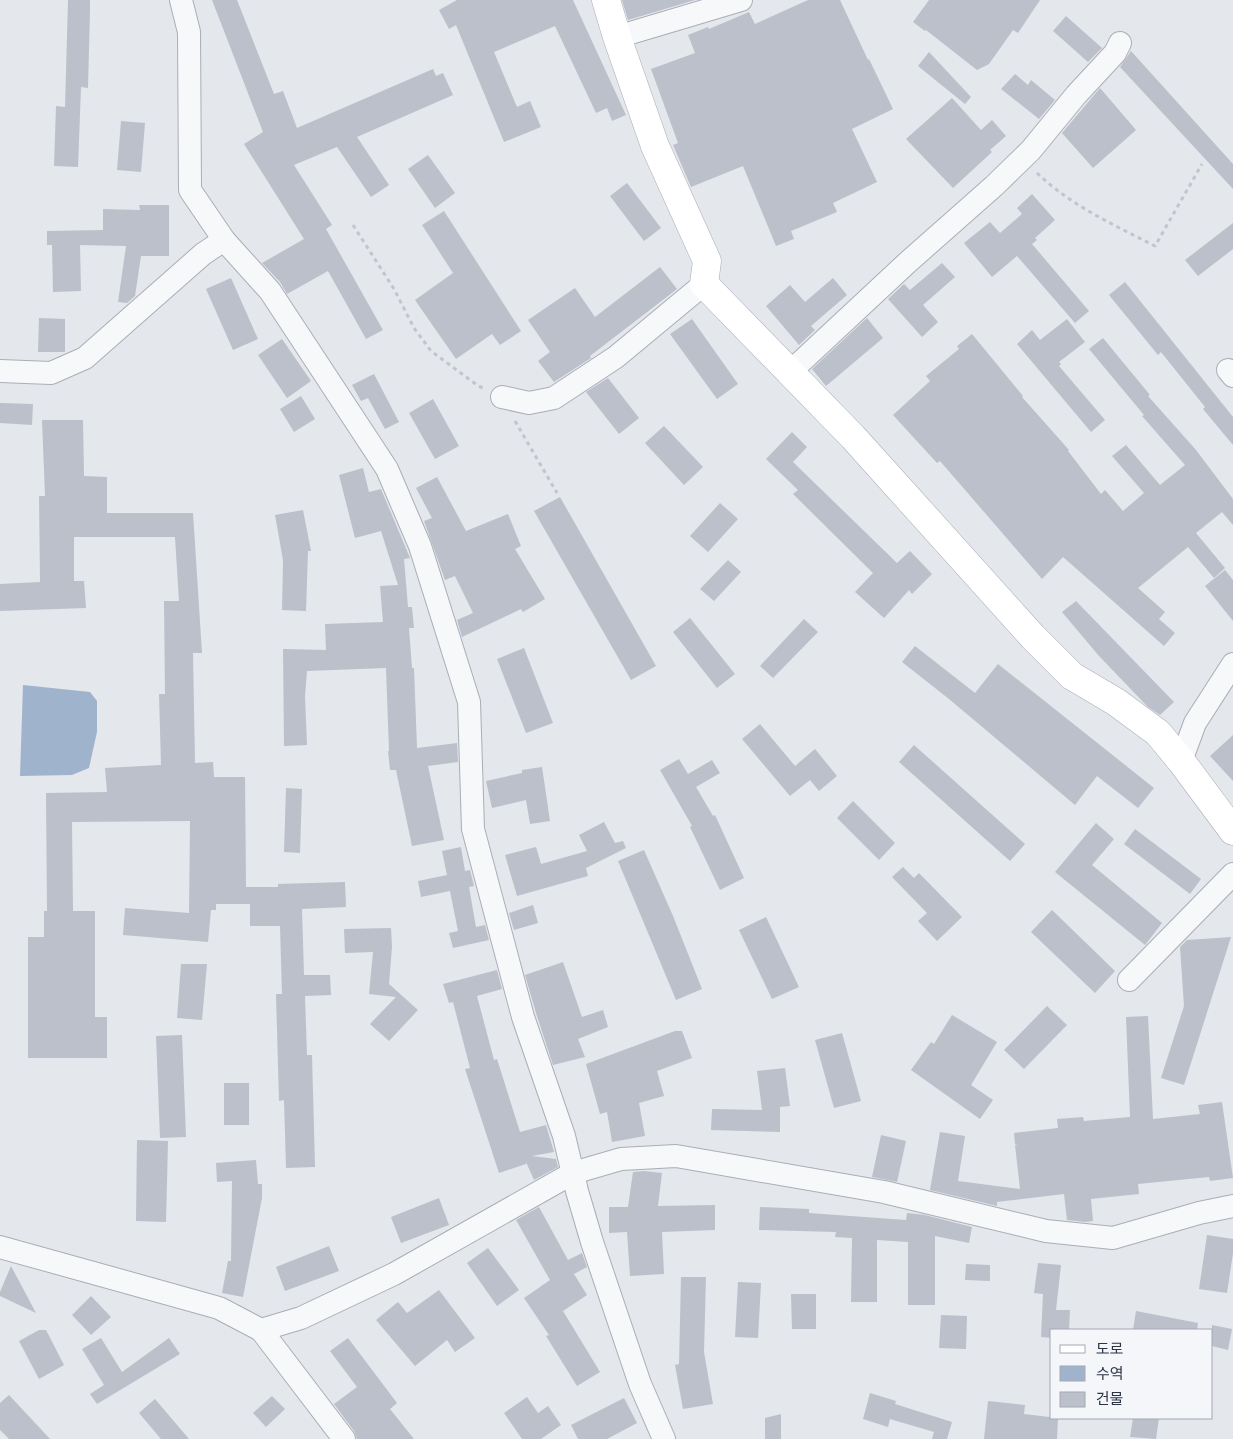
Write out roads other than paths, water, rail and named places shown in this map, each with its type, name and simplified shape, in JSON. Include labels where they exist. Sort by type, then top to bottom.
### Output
[{"type":"street","points":[[181,0],[189,32],[190,190],[224,240],[270,291],[387,469],[420,546],[469,702],[473,829],[523,1017],[564,1136],[592,1242],[640,1384],[664,1439]]},
{"type":"street","points":[[502,398],[530,403],[554,398],[616,356],[704,284],[707,261],[655,146],[606,0]]},
{"type":"street","points":[[617,37],[741,0]]},
{"type":"street","points":[[790,372],[1022,159],[1115,53],[1120,43]]},
{"type":"street","points":[[0,371],[51,373],[85,358],[203,254],[224,240]]},
{"type":"street","points":[[704,284],[853,437],[1033,638],[1072,676],[1116,702],[1158,733],[1233,830]]},
{"type":"street","points":[[1181,761],[1195,723],[1233,664]]},
{"type":"street","points":[[1129,980],[1233,874]]},
{"type":"street","points":[[261,1330],[301,1318],[394,1274],[573,1173],[621,1159],[676,1156],[884,1192],[1046,1231],[1113,1238],[1199,1213],[1233,1206]]},
{"type":"street","points":[[0,1247],[219,1308],[261,1330],[344,1439]]},
{"type":"water","points":[[23,685],[90,692],[97,701],[97,732],[89,768],[72,775],[20,776]]}]
